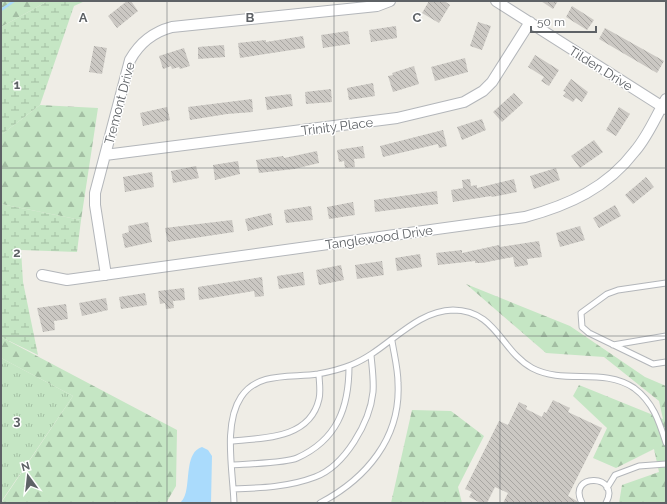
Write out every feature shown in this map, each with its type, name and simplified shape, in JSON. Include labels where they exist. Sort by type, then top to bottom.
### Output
[{"type":"street","name":"Tremont Drive","points":[[106,275],[95,205],[95,193],[130,60],[136,49],[150,35],[172,27],[377,6],[390,1]]},
{"type":"street","name":"Tilden Drive","points":[[496,1],[665,105]]},
{"type":"street","name":"Trinity Place","points":[[105,155],[397,118],[464,102],[483,91],[492,82],[530,22]]},
{"type":"street","name":"Tanglewood Drive","points":[[42,275],[67,280],[525,217],[548,211],[592,191],[608,179],[636,150],[665,105]]},
{"type":"lane","points":[[666,283],[613,291],[583,310],[580,317],[585,330],[612,345],[653,364],[666,362]]},
{"type":"lane","points":[[234,503],[231,441],[233,414],[238,403],[246,392],[255,384],[274,377],[319,374],[348,366],[371,355],[392,341],[417,321],[428,315],[453,310],[474,314],[494,328],[522,360],[542,372],[565,377],[609,378],[633,388],[650,404],[658,418],[666,442]]},
{"type":"lane","points":[[612,345],[666,336]]},
{"type":"lane","points":[[320,503],[340,492],[364,473],[381,451],[393,424],[398,403],[398,382],[392,341]]},
{"type":"lane","points":[[234,490],[280,486],[316,477],[345,457],[367,418],[373,391],[371,355]]},
{"type":"lane","points":[[232,466],[296,459],[327,439],[340,420],[349,381],[348,366]]},
{"type":"lane","points":[[231,441],[271,437],[289,432],[304,425],[314,411],[320,398],[319,374]]},
{"type":"lane","points":[[607,488],[615,475],[639,466],[666,464]]},
{"type":"lane","points":[[582,503],[579,494],[580,489],[586,482],[596,480],[600,481],[607,488],[609,495],[606,503]]},
{"type":"green space","points":[[1,1],[48,1],[1,27]]},
{"type":"green space","points":[[48,1],[85,1],[74,6],[40,105],[1,135],[1,27]]},
{"type":"green space","points":[[40,105],[98,108],[81,220],[1,204],[1,135]]},
{"type":"green space","points":[[1,204],[81,220],[77,252],[21,250],[23,282],[38,355],[1,337]]},
{"type":"green space","points":[[466,284],[570,326],[645,377],[666,386],[666,503],[619,503],[622,485],[659,472],[654,449],[616,468],[593,458],[607,428],[573,396],[579,385],[663,419],[659,401],[604,357],[546,353]]},
{"type":"green space","points":[[1,337],[177,430],[176,486],[166,503],[1,503],[73,396],[1,358]]},
{"type":"green space","points":[[1,358],[73,396],[1,502]]},
{"type":"green space","points":[[412,410],[451,411],[484,436],[458,487],[462,503],[391,503]]},
{"type":"water","points":[[202,447],[208,450],[212,456],[211,503],[180,503],[184,497],[186,489],[190,461],[197,450]]},
{"type":"building","points":[[127,1],[131,1],[138,11],[117,28],[108,16]]},
{"type":"building","points":[[429,1],[444,1],[450,5],[439,23],[422,13]]},
{"type":"building","points":[[541,1],[558,1],[553,9]]},
{"type":"building","points":[[572,6],[594,20],[587,30],[566,17]]},
{"type":"building","points":[[478,22],[491,26],[482,50],[470,46]]},
{"type":"building","points":[[396,26],[397,38],[371,42],[369,30]]},
{"type":"building","points":[[605,28],[664,61],[657,73],[599,39]]},
{"type":"building","points":[[348,31],[350,44],[323,48],[321,35]]},
{"type":"building","points":[[303,36],[305,48],[240,58],[238,43],[266,40],[266,42]]},
{"type":"building","points":[[224,45],[225,57],[198,59],[198,47]]},
{"type":"building","points":[[94,46],[107,48],[102,74],[89,72]]},
{"type":"building","points":[[184,48],[190,66],[180,69],[179,67],[172,69],[171,66],[163,69],[159,56]]},
{"type":"building","points":[[535,55],[559,70],[549,86],[541,81],[544,77],[528,67]]},
{"type":"building","points":[[465,58],[468,72],[435,81],[431,67]]},
{"type":"building","points":[[414,66],[419,84],[393,92],[388,76],[393,75],[392,73]]},
{"type":"building","points":[[571,79],[588,92],[582,102],[576,98],[573,102],[563,96],[566,92],[563,91]]},
{"type":"building","points":[[373,83],[375,96],[349,100],[347,88]]},
{"type":"building","points":[[331,89],[332,102],[306,104],[305,92]]},
{"type":"building","points":[[514,93],[523,103],[502,122],[493,112]]},
{"type":"building","points":[[291,94],[293,106],[267,110],[265,97]]},
{"type":"building","points":[[252,99],[253,112],[227,114],[190,120],[188,107]]},
{"type":"building","points":[[167,107],[170,120],[143,126],[140,113]]},
{"type":"building","points":[[619,107],[630,114],[616,136],[606,130]]},
{"type":"building","points":[[482,119],[486,130],[462,140],[457,127]]},
{"type":"building","points":[[443,130],[447,146],[439,148],[438,144],[383,157],[380,146]]},
{"type":"building","points":[[594,140],[603,152],[580,168],[571,156]]},
{"type":"building","points":[[363,146],[365,158],[354,159],[355,167],[345,168],[344,161],[339,162],[337,150]]},
{"type":"building","points":[[317,151],[319,163],[294,169],[259,173],[256,160],[283,156],[284,158]]},
{"type":"building","points":[[238,161],[240,174],[215,180],[213,165]]},
{"type":"building","points":[[196,166],[199,178],[173,183],[171,171]]},
{"type":"building","points":[[556,168],[560,180],[534,189],[530,176]]},
{"type":"building","points":[[152,172],[154,187],[125,192],[123,177]]},
{"type":"building","points":[[646,177],[654,187],[633,204],[625,195]]},
{"type":"building","points":[[470,179],[471,186],[477,185],[477,188],[514,179],[517,192],[453,202],[451,190],[463,188],[462,180]]},
{"type":"building","points":[[437,191],[438,204],[375,212],[374,200]]},
{"type":"building","points":[[353,202],[355,215],[329,219],[327,207]]},
{"type":"building","points":[[615,205],[621,216],[599,228],[593,218]]},
{"type":"building","points":[[311,206],[313,220],[286,223],[284,210]]},
{"type":"building","points":[[271,213],[273,225],[248,231],[245,219]]},
{"type":"building","points":[[232,220],[234,232],[168,242],[165,228]]},
{"type":"building","points":[[148,222],[152,242],[125,248],[122,234],[129,232],[128,226]]},
{"type":"building","points":[[580,226],[585,240],[560,247],[556,233]]},
{"type":"building","points":[[539,241],[542,257],[527,259],[528,265],[515,267],[513,257],[482,263],[475,263],[475,261],[438,265],[436,253],[462,250],[462,253],[499,245],[500,247]]},
{"type":"building","points":[[420,254],[422,267],[397,271],[395,258]]},
{"type":"building","points":[[382,261],[384,275],[357,279],[355,265]]},
{"type":"building","points":[[341,265],[344,280],[319,285],[316,270]]},
{"type":"building","points":[[303,272],[305,285],[279,289],[277,276]]},
{"type":"building","points":[[262,277],[264,296],[255,297],[254,291],[199,300],[198,287]]},
{"type":"building","points":[[184,288],[185,300],[173,301],[174,308],[166,309],[165,303],[160,304],[158,291]]},
{"type":"building","points":[[145,293],[147,305],[121,309],[119,297]]},
{"type":"building","points":[[106,298],[108,310],[82,316],[79,303]]},
{"type":"building","points":[[66,304],[68,319],[54,321],[55,330],[43,332],[37,308]]},
{"type":"building","points":[[553,400],[570,408],[568,412],[602,428],[568,496],[578,503],[503,503],[508,493],[495,487],[487,503],[481,503],[469,497],[472,492],[465,489],[499,421],[508,425],[519,402],[527,406],[526,409],[542,417]]},
{"type":"waterway","points":[[1,10],[14,1]]}]
